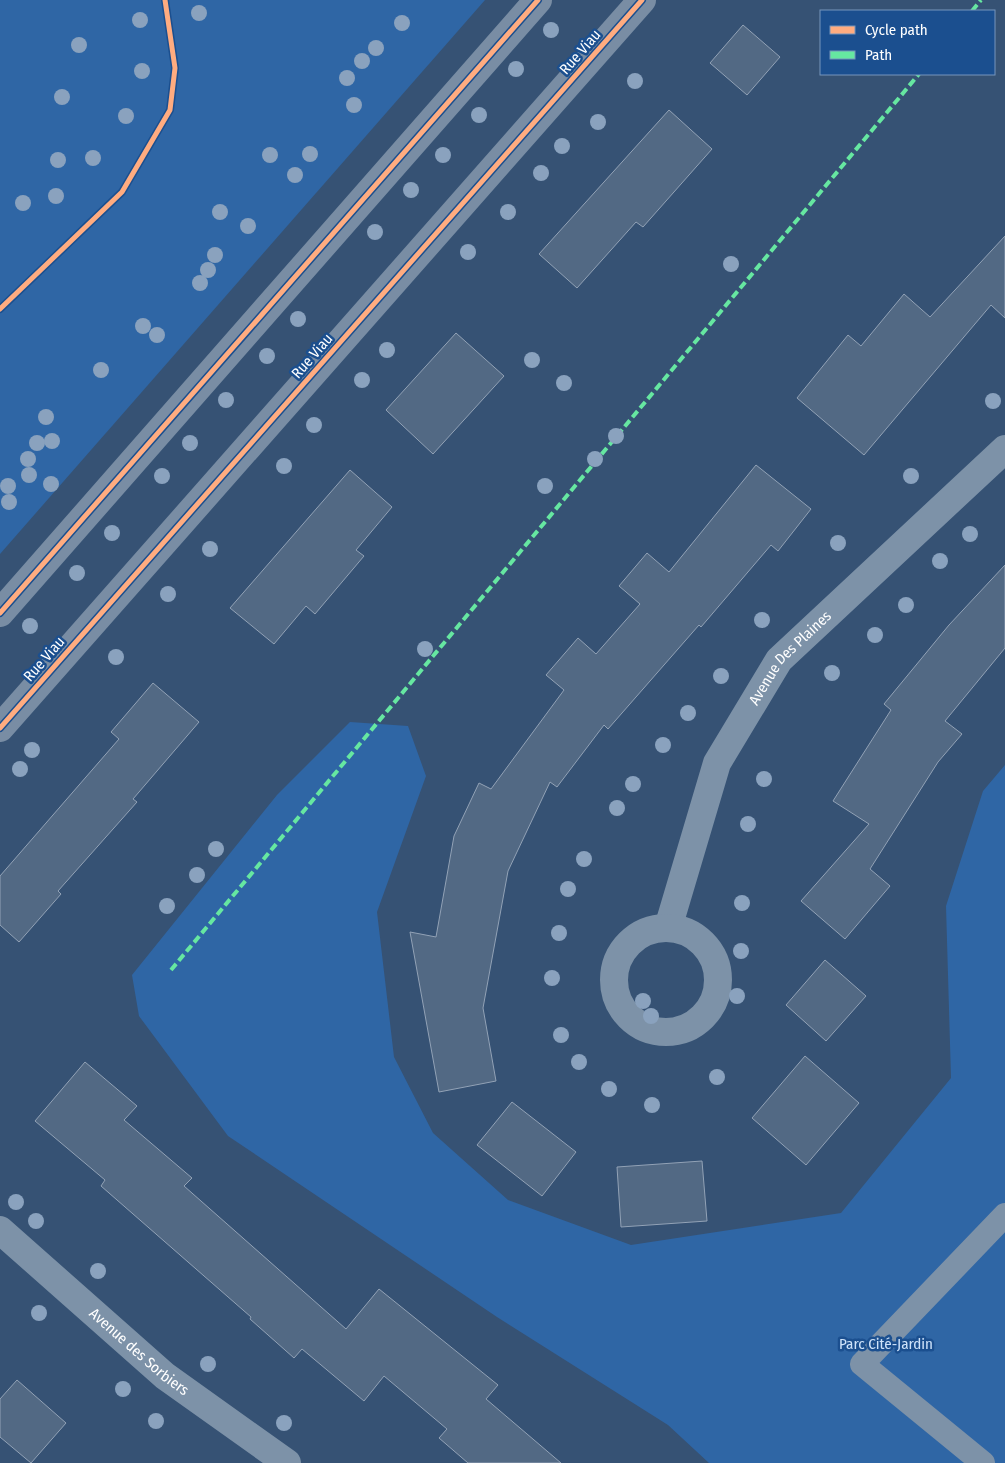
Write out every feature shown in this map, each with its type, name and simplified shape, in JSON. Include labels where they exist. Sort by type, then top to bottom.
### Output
[{"type":"main road","points":[[0,613],[538,0]]},
{"type":"main road","name":"Rue Viau","points":[[0,728],[642,0]]},
{"type":"street","name":"Avenue Des Plaines","points":[[668,928],[716,763],[779,660],[1005,449]]},
{"type":"street","name":"Avenue des Sorbiers","points":[[0,1230],[165,1376],[287,1463]]},
{"type":"lane","points":[[983,1463],[862,1364],[1005,1215]]},
{"type":"green space","points":[[0,0],[485,0],[0,554]]},
{"type":"green space","name":"Parc Cité-Jardin","points":[[350,722],[408,726],[426,776],[377,912],[394,1057],[433,1133],[508,1200],[631,1245],[841,1213],[951,1078],[946,906],[983,791],[1005,765],[1005,1463],[709,1463],[668,1425],[497,1317],[228,1136],[139,1016],[132,975],[277,795]]},
{"type":"building","points":[[743,25],[780,57],[747,95],[710,63]]},
{"type":"building","points":[[669,110],[712,149],[643,227],[636,222],[577,288],[539,254]]},
{"type":"building","points":[[1005,236],[1005,318],[991,305],[864,455],[797,398],[848,335],[861,346],[904,294],[930,317]]},
{"type":"building","points":[[456,333],[504,376],[433,454],[386,410]]},
{"type":"building","points":[[756,465],[811,509],[778,551],[771,545],[701,627],[699,625],[608,729],[604,725],[557,787],[550,782],[508,871],[483,1008],[496,1081],[439,1092],[410,932],[436,937],[454,836],[479,783],[491,789],[564,690],[546,675],[578,638],[596,654],[640,604],[619,586],[647,553],[669,572]]},
{"type":"building","points":[[350,470],[392,507],[356,550],[364,556],[315,614],[306,606],[274,644],[230,608]]},
{"type":"building","points":[[1005,565],[1005,648],[945,721],[962,734],[938,762],[870,869],[890,886],[845,939],[801,901],[869,824],[833,801],[891,710],[884,704],[949,625]]},
{"type":"building","points":[[153,683],[199,722],[133,799],[137,802],[58,891],[61,894],[19,942],[0,925],[0,876],[119,739],[111,732]]},
{"type":"building","points":[[825,960],[866,996],[826,1041],[786,1005]]},
{"type":"building","points":[[805,1056],[859,1103],[806,1165],[752,1118]]},
{"type":"building","points":[[85,1062],[137,1106],[124,1120],[192,1178],[184,1186],[346,1329],[379,1289],[498,1385],[486,1399],[561,1463],[468,1463],[439,1438],[447,1429],[384,1376],[364,1401],[302,1349],[294,1358],[250,1319],[251,1317],[101,1186],[105,1180],[35,1121]]},
{"type":"building","points":[[512,1102],[576,1152],[542,1196],[477,1145]]},
{"type":"building","points":[[702,1161],[707,1221],[621,1227],[617,1167]]},
{"type":"building","points":[[17,1380],[66,1423],[31,1463],[0,1437],[0,1399]]},
{"type":"marked path","points":[[973,10],[981,0]]},
{"type":"marked path","points":[[171,970],[918,75]]},
{"type":"cycle path","points":[[0,309],[122,192],[170,110],[175,68],[165,0]]},
{"type":"cycle path","points":[[0,613],[538,0]]},
{"type":"cycle path","points":[[0,728],[642,0]]}]
